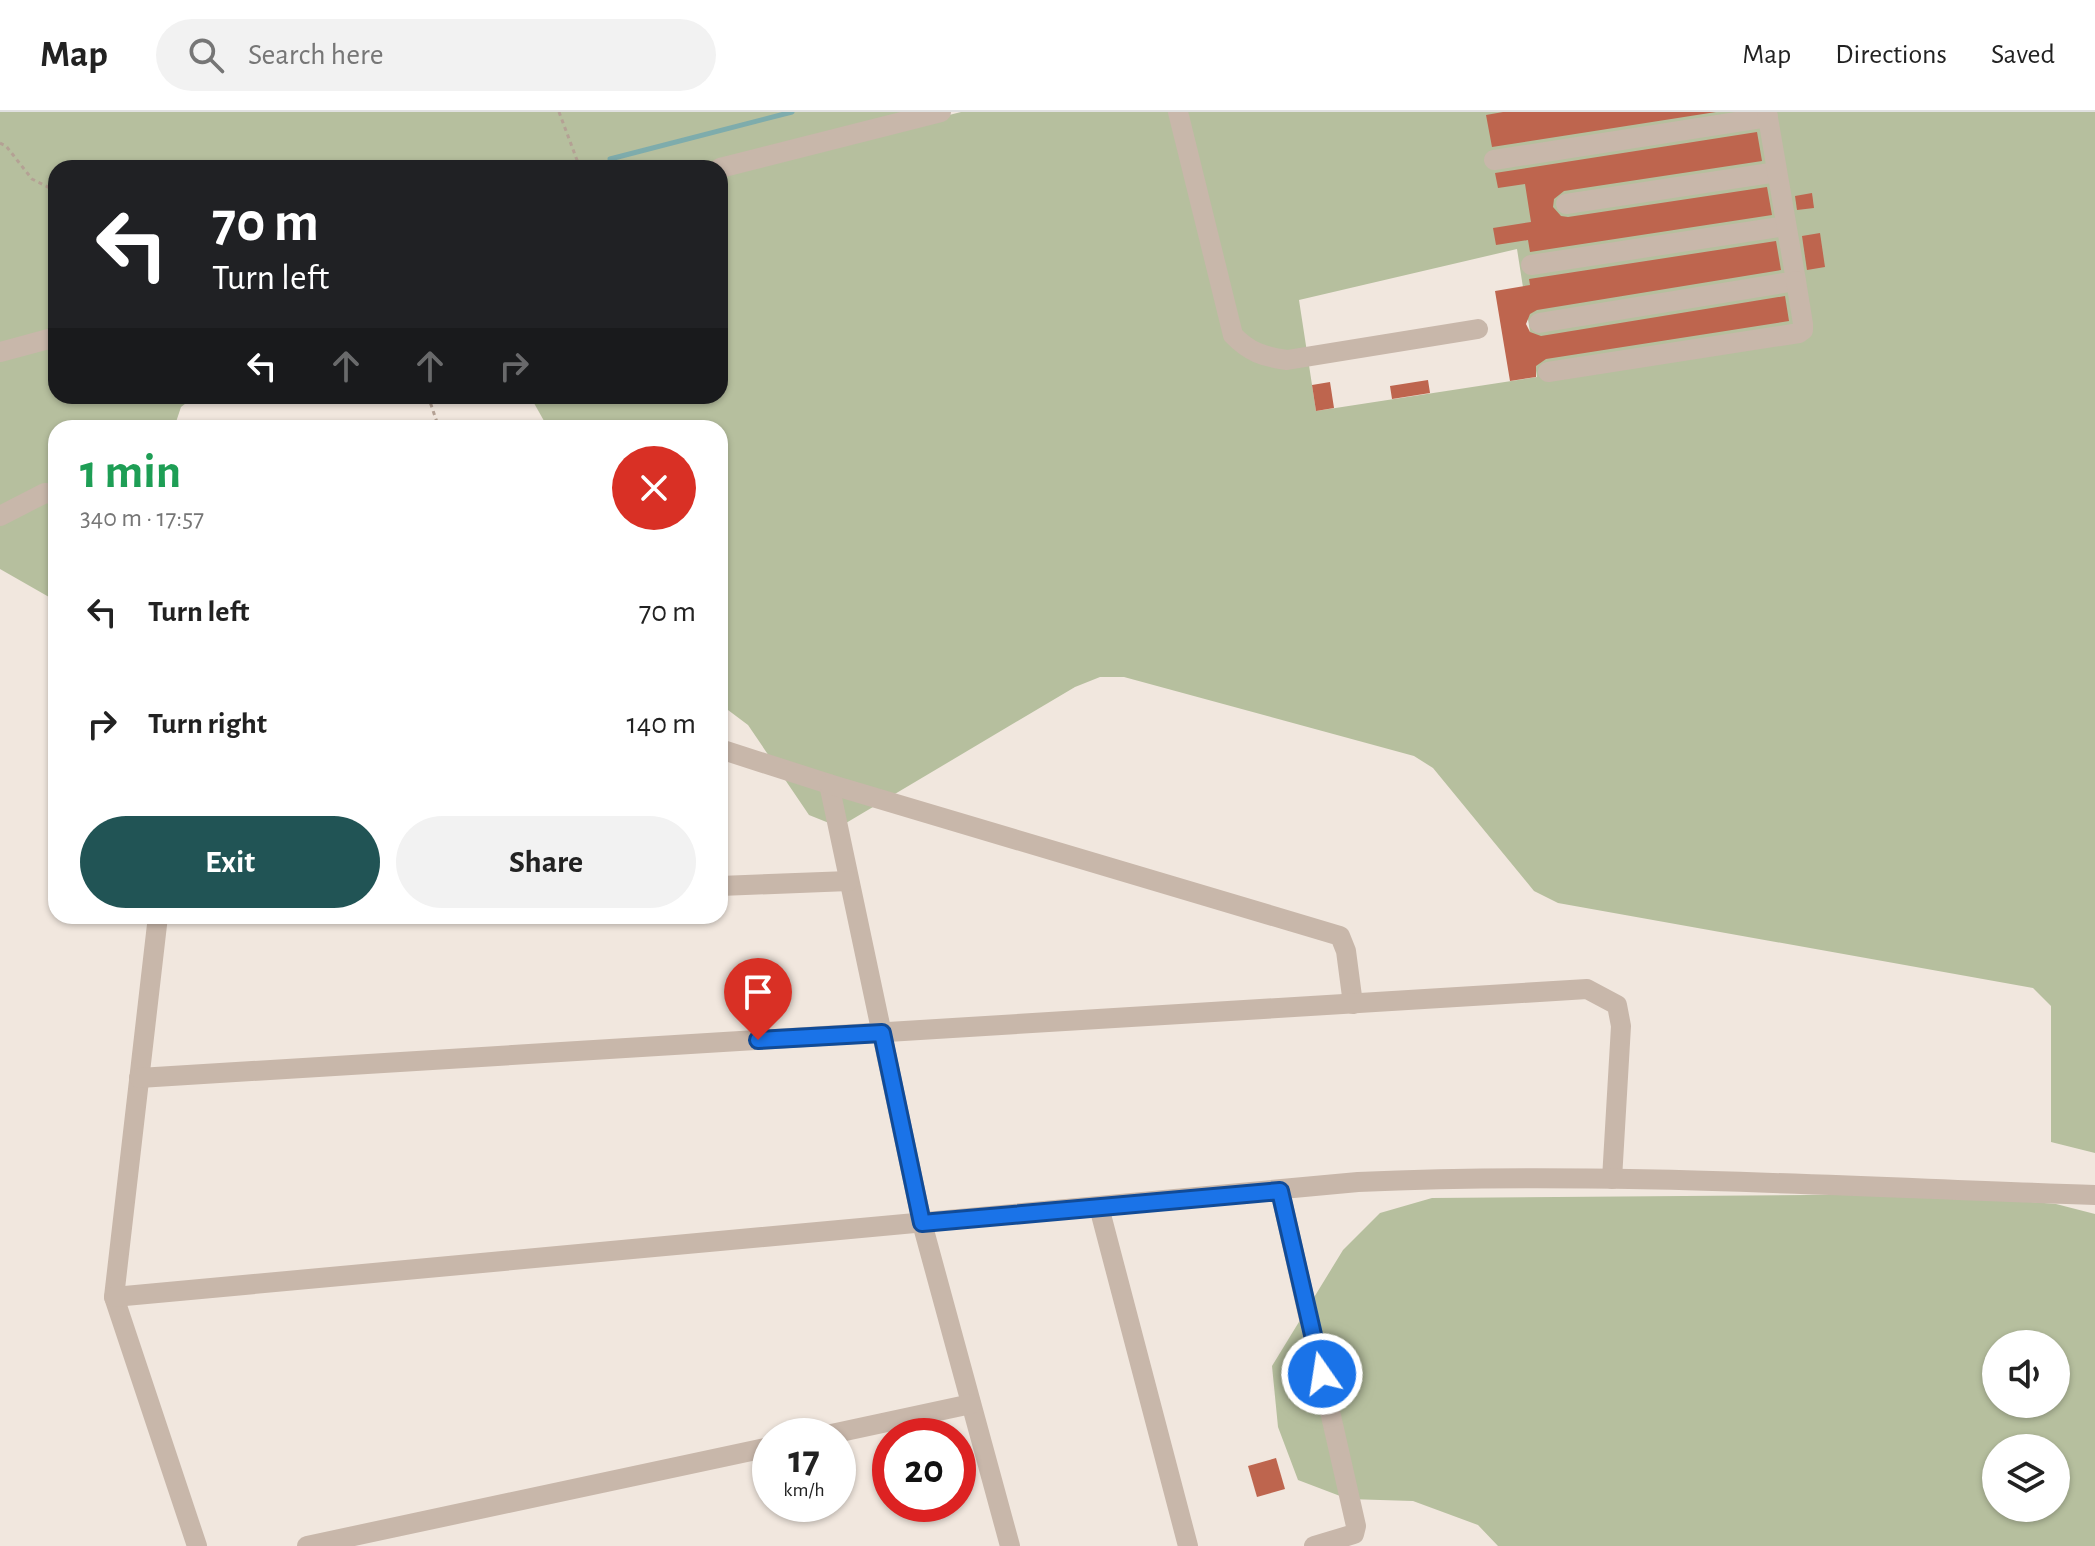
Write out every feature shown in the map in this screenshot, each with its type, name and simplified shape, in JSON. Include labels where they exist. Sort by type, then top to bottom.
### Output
[{"type":"lane","points":[[728,166],[941,112]]},
{"type":"lane","points":[[1178,112],[1233,335],[1244,347],[1270,358],[1287,360],[1478,329]]},
{"type":"lane","points":[[1494,160],[1767,114],[1803,330],[1548,372]]},
{"type":"lane","points":[[1566,204],[1777,172]]},
{"type":"lane","points":[[1531,265],[1786,226]]},
{"type":"lane","points":[[1539,323],[1796,281]]},
{"type":"lane","points":[[0,352],[48,339]]},
{"type":"lane","points":[[0,516],[48,493]]},
{"type":"lane","points":[[728,752],[1340,936],[1346,951],[1353,1004]]},
{"type":"lane","points":[[829,784],[922,1223],[1010,1546]]},
{"type":"lane","points":[[728,886],[849,881]]},
{"type":"lane","points":[[157,924],[114,1297],[197,1546]]},
{"type":"lane","points":[[139,1078],[1587,989],[1617,1005],[1621,1026],[1612,1179]]},
{"type":"lane","points":[[114,1297],[1358,1182],[1612,1179],[2095,1195]]},
{"type":"lane","points":[[1280,1191],[1356,1526],[1354,1534],[1314,1546]]},
{"type":"lane","points":[[1099,1207],[1188,1546]]},
{"type":"lane","points":[[856,1429],[971,1404]]},
{"type":"lane","points":[[307,1546],[752,1451]]},
{"type":"path","points":[[560,112],[577,160]]},
{"type":"path","points":[[0,143],[6,146],[32,179],[48,187]]},
{"type":"green space","points":[[0,112],[925,112],[728,162],[48,160],[48,335],[0,347]]},
{"type":"green space","points":[[961,112],[2095,112],[2095,1153],[2051,1142],[2051,1006],[2033,988],[1558,903],[1534,891],[1433,768],[1414,756],[1124,677],[1100,677],[1075,687],[846,823],[829,823],[809,815],[748,725],[728,710],[728,420],[544,420],[534,404],[728,404],[728,171]],"holes":[[[1517,249],[1537,377],[1316,411],[1299,300]]]},
{"type":"green space","points":[[48,344],[48,404],[185,404],[177,420],[48,420],[48,596],[0,569],[0,356]]},
{"type":"green space","points":[[1934,1194],[2056,1204],[2095,1214],[2095,1546],[1498,1546],[1478,1525],[1413,1501],[1348,1499],[1298,1480],[1278,1427],[1272,1366],[1343,1250],[1380,1213],[1432,1198]]},
{"type":"building","points":[[1503,112],[1716,112],[1492,147],[1486,115]]},
{"type":"building","points":[[1757,132],[1762,161],[1564,191],[1554,199],[1553,207],[1561,216],[1568,217],[1767,187],[1772,215],[1530,252],[1528,240],[1496,245],[1493,228],[1531,222],[1525,184],[1498,188],[1495,173]]},
{"type":"building","points":[[1812,193],[1814,208],[1797,210],[1795,196]]},
{"type":"building","points":[[1820,233],[1825,267],[1807,270],[1802,236]]},
{"type":"building","points":[[1776,241],[1781,270],[1537,310],[1530,314],[1526,324],[1530,332],[1541,336],[1785,296],[1789,321],[1546,359],[1536,366],[1536,377],[1510,381],[1495,291],[1530,285],[1529,279]]},
{"type":"building","points":[[1428,380],[1430,393],[1392,399],[1390,386]]},
{"type":"building","points":[[1330,382],[1334,408],[1316,411],[1312,385]]},
{"type":"building","points":[[1276,1458],[1285,1489],[1257,1497],[1248,1466]]},
{"type":"waterway","points":[[610,159],[792,112]]},
{"type":"route","points":[[758,1040],[882,1033],[922,1223],[1280,1191],[1322,1374]]}]
